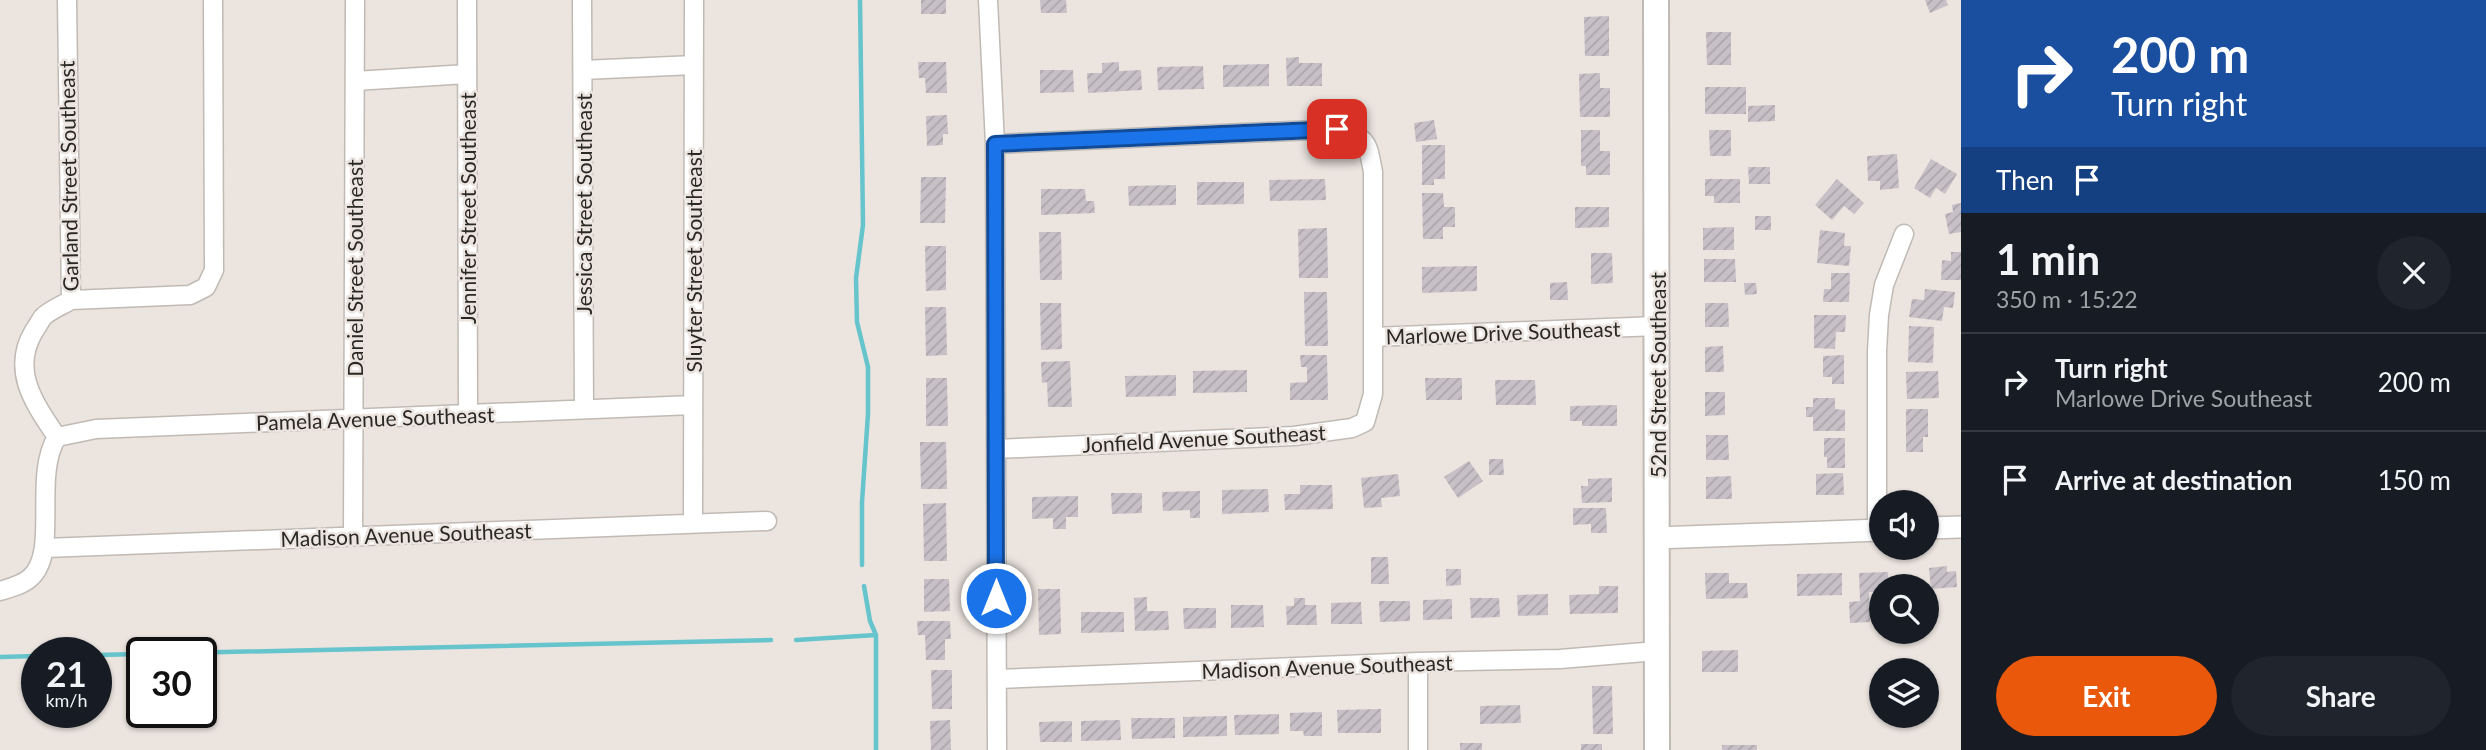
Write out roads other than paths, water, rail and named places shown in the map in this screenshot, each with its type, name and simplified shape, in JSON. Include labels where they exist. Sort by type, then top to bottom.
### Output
[{"type":"main road","name":"52nd Street Southeast","points":[[1656,0],[1657,750]]},
{"type":"street","name":"Garland Street Southeast","points":[[57,437],[26,386],[24,364],[28,341],[43,317],[71,300],[67,0]]},
{"type":"street","points":[[71,300],[190,295],[205,287],[214,270],[213,0]]},
{"type":"street","name":"Daniel Street Southeast","points":[[353,536],[355,0]]},
{"type":"street","name":"Jennifer Street Southeast","points":[[467,0],[468,415]]},
{"type":"street","name":"Jessica Street Southeast","points":[[582,0],[584,409]]},
{"type":"street","name":"Sluyter Street Southeast","points":[[693,523],[694,0]]},
{"type":"street","points":[[988,0],[995,144],[997,750]]},
{"type":"street","points":[[583,70],[694,65]]},
{"type":"street","points":[[355,81],[467,74]]},
{"type":"street","name":"Marlowe Drive Southeast","points":[[995,144],[1337,129],[1361,137],[1369,149],[1373,172],[1373,337],[1657,326]]},
{"type":"street","points":[[1879,490],[1879,315],[1884,285],[1904,234]]},
{"type":"street","name":"Jonfield Avenue Southeast","points":[[996,449],[1256,439],[1352,428],[1365,422],[1370,410],[1373,394],[1373,337]]},
{"type":"street","name":"Pamela Avenue Southeast","points":[[57,437],[96,429],[693,405]]},
{"type":"street","points":[[0,591],[30,578],[39,567],[44,548],[46,466],[51,446],[57,437]]},
{"type":"street","name":"Madison Avenue Southeast","points":[[44,548],[767,521]]},
{"type":"street","points":[[1939,528],[1961,527]]},
{"type":"street","points":[[1657,538],[1869,531]]},
{"type":"street","name":"Madison Avenue Southeast","points":[[997,680],[1418,662],[1560,659],[1657,651]]},
{"type":"street","points":[[1418,662],[1418,750]]},
{"type":"waterway","points":[[860,0],[863,225],[856,278],[857,322],[868,367],[862,565]]},
{"type":"waterway","points":[[864,586],[870,621],[876,635],[876,750]]},
{"type":"waterway","points":[[796,640],[876,635]]},
{"type":"waterway","points":[[217,652],[771,640]]},
{"type":"waterway","points":[[112,655],[126,654]]},
{"type":"waterway","points":[[0,657],[21,656]]}]
